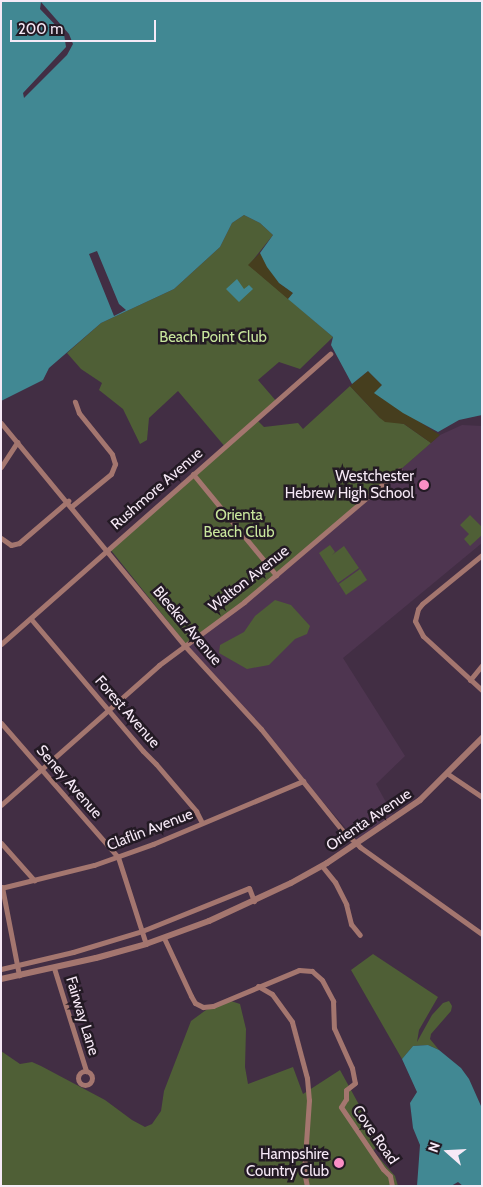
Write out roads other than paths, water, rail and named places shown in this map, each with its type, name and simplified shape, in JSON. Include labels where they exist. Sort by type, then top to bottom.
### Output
[{"type":"street","name":"Rushmore Avenue","points":[[1,644],[330,354]]},
{"type":"street","points":[[72,506],[110,474],[115,464],[112,454],[79,413],[75,402]]},
{"type":"street","name":"Bleeker Avenue","points":[[1,423],[108,549],[184,645],[261,729],[356,843],[482,934]]},
{"type":"street","points":[[1,467],[17,442]]},
{"type":"street","name":"Walton Avenue","points":[[1,805],[108,709],[184,645],[276,575],[399,470]]},
{"type":"street","points":[[193,474],[276,575]]},
{"type":"street","points":[[1,538],[7,544],[20,543],[68,501]]},
{"type":"street","points":[[482,555],[422,604],[418,609],[415,621],[423,636],[482,690]]},
{"type":"street","name":"Forest Avenue","points":[[31,619],[156,764],[196,812],[202,823]]},
{"type":"street","points":[[470,680],[482,666]]},
{"type":"street","name":"Seney Avenue","points":[[1,723],[118,857],[146,944]]},
{"type":"street","name":"Orienta Avenue","points":[[1,979],[54,968],[146,944],[254,901],[322,866],[420,800],[482,738]]},
{"type":"street","points":[[448,774],[482,797]]},
{"type":"street","name":"Claflin Avenue","points":[[2,888],[118,857],[303,781]]},
{"type":"street","points":[[1,843],[34,880]]},
{"type":"street","points":[[322,866],[335,882],[346,904],[351,924],[360,935]]},
{"type":"street","points":[[2,888],[19,975]]},
{"type":"street","points":[[1,968],[73,952],[142,931],[249,888],[254,901]]},
{"type":"street","points":[[164,938],[195,1003],[203,1007],[213,1006],[258,986],[272,994],[292,1022],[307,1078],[308,1094],[304,1171],[307,1186]]},
{"type":"street","name":"Fairway Lane","points":[[54,968],[86,1071]]},
{"type":"street","name":"Cove Road","points":[[258,986],[285,974],[306,970],[312,971],[322,980],[330,994],[334,1008],[334,1028],[352,1068],[355,1083],[346,1090],[346,1099],[341,1107],[382,1169],[390,1176],[392,1186]]},
{"type":"place","name":"Westchester Hebrew High School","points":[[424,485]]},
{"type":"place","name":"Hampshire Country Club","points":[[339,1163]]},
{"type":"park label","name":"Beach Point Club","points":[[213,338]]},
{"type":"park label","name":"Orienta Beach Club","points":[[239,524]]}]
